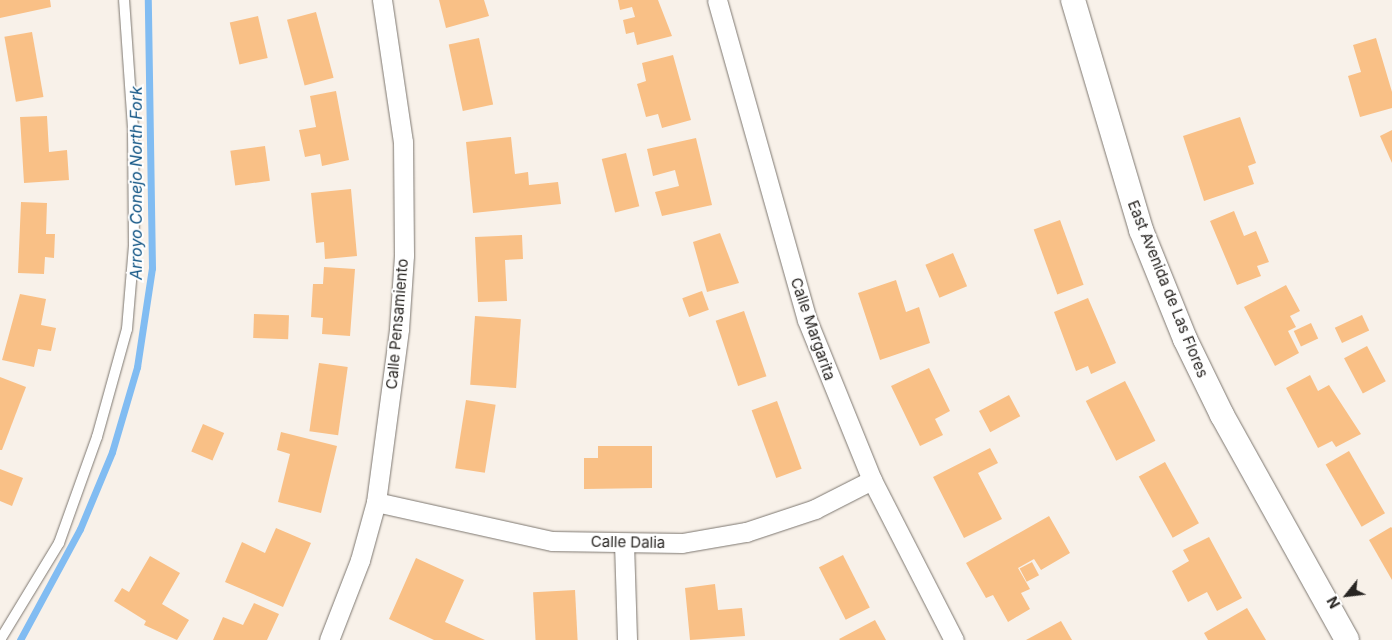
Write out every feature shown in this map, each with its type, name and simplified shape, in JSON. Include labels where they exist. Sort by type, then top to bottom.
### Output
[{"type":"street","name":"Calle Pensamiento","points":[[329,640],[360,560],[376,502],[404,255],[403,142],[382,0]]},
{"type":"street","name":"Calle Margarita","points":[[717,0],[807,320],[872,480],[954,640]]},
{"type":"street","name":"East Avenida de Las Flores","points":[[1073,0],[1141,230],[1185,339],[1226,424],[1347,640]]},
{"type":"street","name":"Calle Dalia","points":[[376,502],[552,540],[682,543],[746,532],[815,509],[872,480]]},
{"type":"street","points":[[624,543],[628,640]]},
{"type":"lane","points":[[0,640],[59,543],[97,438],[127,329],[134,246],[133,128],[124,0]]},
{"type":"building","points":[[0,0],[50,0],[51,7],[0,18]]},
{"type":"building","points":[[439,0],[484,0],[489,16],[446,28]]},
{"type":"building","points":[[618,0],[658,0],[672,36],[637,45],[634,32],[626,34],[623,20],[635,17],[632,7],[620,10]]},
{"type":"building","points":[[316,12],[334,78],[305,85],[287,20]]},
{"type":"building","points":[[258,16],[268,58],[239,64],[230,23]]},
{"type":"building","points":[[32,32],[43,97],[16,102],[4,37]]},
{"type":"building","points":[[479,38],[493,105],[463,111],[449,44]]},
{"type":"building","points":[[1376,38],[1392,92],[1392,108],[1360,117],[1348,76],[1361,72],[1353,45]]},
{"type":"building","points":[[673,55],[691,120],[662,128],[658,114],[646,117],[637,84],[646,81],[642,63]]},
{"type":"building","points":[[336,91],[349,160],[322,166],[320,154],[305,157],[299,130],[316,127],[310,96]]},
{"type":"building","points":[[47,116],[49,152],[67,150],[69,180],[24,183],[20,117]]},
{"type":"building","points":[[1240,117],[1256,163],[1248,166],[1254,184],[1204,201],[1183,136]]},
{"type":"building","points":[[1392,130],[1392,163],[1380,136]]},
{"type":"building","points":[[511,137],[515,174],[528,172],[529,185],[558,182],[561,204],[473,213],[466,142]]},
{"type":"building","points":[[696,138],[712,205],[662,216],[655,192],[679,186],[675,170],[653,176],[647,149]]},
{"type":"building","points":[[265,146],[270,181],[235,186],[230,151]]},
{"type":"building","points":[[626,153],[639,206],[615,212],[602,159]]},
{"type":"building","points":[[351,189],[357,256],[325,259],[324,242],[316,243],[311,193]]},
{"type":"building","points":[[21,202],[47,203],[46,234],[55,234],[54,258],[45,257],[44,274],[18,273]]},
{"type":"building","points":[[1234,211],[1244,236],[1256,231],[1269,262],[1257,266],[1261,276],[1237,285],[1210,221]]},
{"type":"building","points":[[1060,220],[1084,285],[1057,294],[1034,230]]},
{"type":"building","points":[[720,233],[739,283],[707,292],[693,242]]},
{"type":"building","points":[[522,235],[523,259],[505,260],[507,301],[478,302],[475,237]]},
{"type":"building","points":[[953,253],[967,286],[939,298],[925,265]]},
{"type":"building","points":[[324,267],[355,269],[350,336],[322,334],[323,318],[311,317],[313,284],[323,284]]},
{"type":"building","points":[[896,280],[906,312],[919,307],[930,343],[880,360],[858,293]]},
{"type":"building","points":[[1286,285],[1300,311],[1290,316],[1296,327],[1288,331],[1299,353],[1275,366],[1244,307]]},
{"type":"building","points":[[702,291],[709,310],[689,317],[682,298]]},
{"type":"building","points":[[20,294],[46,299],[41,325],[56,328],[51,351],[38,349],[34,367],[2,360]]},
{"type":"building","points":[[1088,298],[1116,363],[1091,374],[1088,366],[1076,371],[1054,312]]},
{"type":"building","points":[[744,311],[766,376],[738,386],[716,321]]},
{"type":"building","points":[[254,314],[289,315],[288,339],[253,338]]},
{"type":"building","points":[[1362,315],[1369,330],[1342,343],[1335,328]]},
{"type":"building","points":[[475,316],[521,319],[516,388],[470,385]]},
{"type":"building","points":[[1311,323],[1318,338],[1301,346],[1294,331]]},
{"type":"building","points":[[1367,346],[1386,381],[1363,394],[1344,358]]},
{"type":"building","points":[[319,363],[348,367],[338,435],[309,431]]},
{"type":"building","points":[[929,368],[950,411],[935,419],[943,435],[920,446],[891,386]]},
{"type":"building","points":[[1310,375],[1318,391],[1329,385],[1361,434],[1336,447],[1332,441],[1318,448],[1286,388]]},
{"type":"building","points":[[0,377],[26,387],[2,450],[0,450]]},
{"type":"building","points":[[1125,381],[1155,441],[1116,461],[1086,401]]},
{"type":"building","points":[[1009,395],[1020,416],[990,432],[979,411]]},
{"type":"building","points":[[466,400],[496,405],[485,473],[455,468]]},
{"type":"building","points":[[777,401],[802,469],[776,478],[752,410]]},
{"type":"building","points":[[203,424],[224,433],[212,461],[191,452]]},
{"type":"building","points":[[281,432],[337,446],[321,513],[278,502],[290,454],[277,450]]},
{"type":"building","points":[[598,446],[652,446],[652,488],[584,489],[584,458],[598,458]]},
{"type":"building","points":[[990,448],[998,463],[978,473],[1002,519],[964,538],[933,477]]},
{"type":"building","points":[[1349,451],[1385,513],[1362,527],[1326,464]]},
{"type":"building","points":[[1165,462],[1199,523],[1173,538],[1139,477]]},
{"type":"building","points":[[0,469],[23,478],[12,506],[0,501]]},
{"type":"building","points":[[1049,516],[1070,553],[1041,570],[1034,559],[1018,568],[1030,589],[1021,593],[1030,609],[1008,622],[993,595],[986,598],[966,563]]},
{"type":"building","points":[[276,528],[311,543],[283,607],[225,582],[242,542],[265,553]]},
{"type":"building","points":[[1392,528],[1392,580],[1369,540]]},
{"type":"building","points":[[1209,537],[1242,598],[1217,611],[1207,592],[1188,602],[1172,571],[1189,561],[1183,550]]},
{"type":"building","points":[[843,555],[870,608],[846,620],[819,567]]},
{"type":"building","points":[[150,556],[180,573],[162,604],[189,620],[177,640],[144,625],[146,621],[114,601],[122,588],[129,592]]},
{"type":"building","points":[[416,558],[464,580],[445,622],[485,640],[434,640],[389,619]]},
{"type":"building","points":[[1032,562],[1039,575],[1027,582],[1020,569]]},
{"type":"building","points":[[715,584],[718,610],[742,608],[745,636],[690,640],[685,588]]},
{"type":"building","points":[[575,590],[578,640],[536,640],[533,592]]},
{"type":"building","points":[[254,603],[279,614],[267,640],[213,640],[223,617],[243,625]]},
{"type":"building","points":[[1247,608],[1266,640],[1208,640],[1204,633]]},
{"type":"building","points":[[875,620],[886,640],[839,639]]},
{"type":"building","points":[[1061,621],[1072,640],[1026,640]]},
{"type":"waterway","name":"Arroyo Conejo North Fork","points":[[20,640],[80,529],[112,452],[137,367],[152,268],[148,0]]}]
